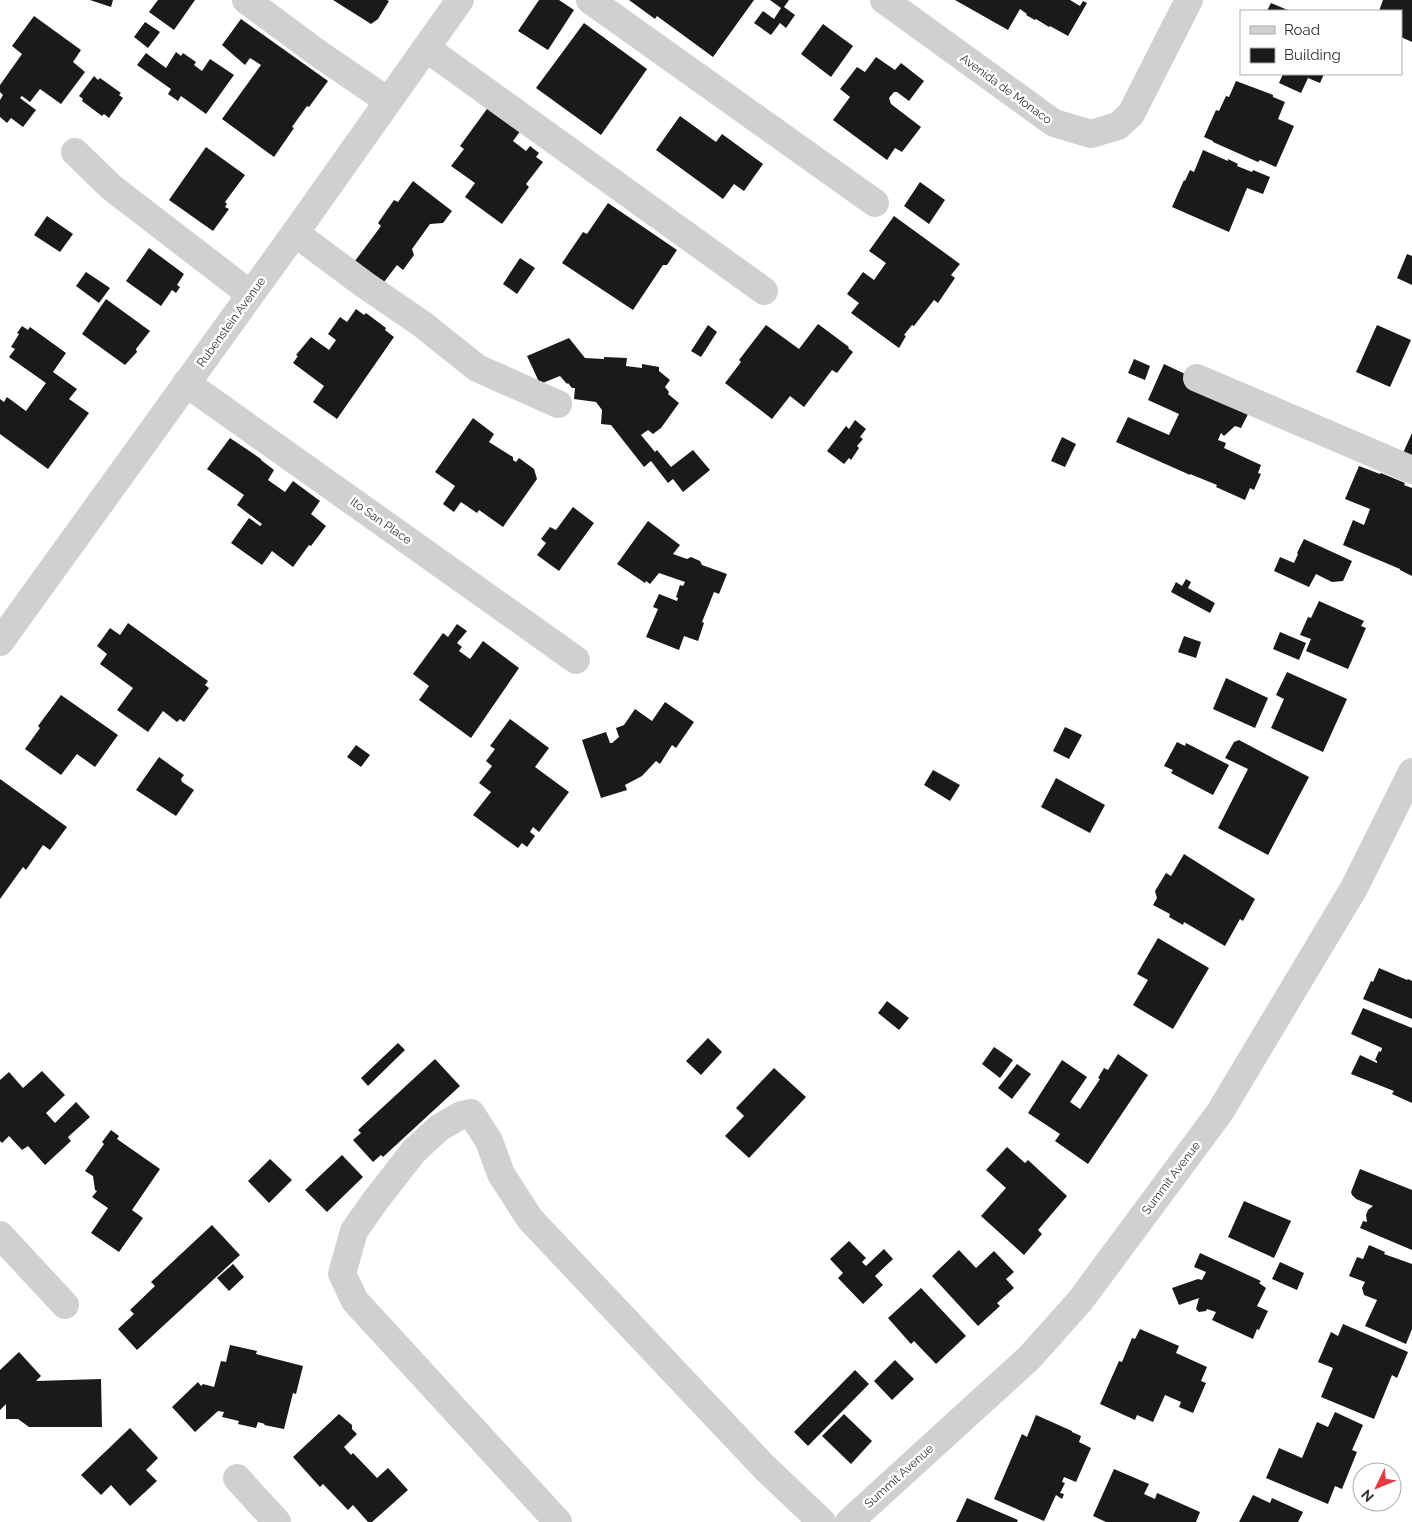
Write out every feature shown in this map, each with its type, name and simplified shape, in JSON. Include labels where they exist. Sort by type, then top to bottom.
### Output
[{"type":"street","points":[[246,0],[319,54],[388,101]]},
{"type":"street","name":"Rubenstein Avenue","points":[[0,642],[295,233],[460,0]]},
{"type":"street","points":[[590,0],[875,203]]},
{"type":"street","name":"Avenida de Monaco","points":[[884,0],[1054,124],[1091,134],[1118,126],[1131,114],[1189,0]]},
{"type":"street","points":[[426,48],[764,291]]},
{"type":"street","points":[[74,152],[112,187],[250,294]]},
{"type":"street","points":[[295,233],[364,285],[422,324],[477,368],[558,404]]},
{"type":"street","points":[[1197,378],[1412,470]]},
{"type":"street","name":"Ito San Place","points":[[186,383],[576,660]]},
{"type":"street","name":"Summit Avenue","points":[[849,1522],[1029,1358],[1080,1301],[1220,1112],[1354,888],[1412,772]]},
{"type":"street","points":[[558,1522],[355,1301],[342,1274],[354,1230],[374,1201],[414,1151],[439,1128],[461,1116],[471,1114],[489,1141],[501,1174],[530,1220],[764,1467],[817,1517]]},
{"type":"street","points":[[0,1234],[65,1305]]},
{"type":"street","points":[[237,1478],[277,1522]]},
{"type":"building","points":[[90,0],[113,0],[111,7]]},
{"type":"building","points":[[158,0],[195,0],[174,30],[149,12]]},
{"type":"building","points":[[333,0],[389,1],[378,19],[371,24]]},
{"type":"building","points":[[539,0],[559,0],[574,10],[548,50],[518,31]]},
{"type":"building","points":[[629,0],[754,0],[713,57],[657,16],[655,19]]},
{"type":"building","points":[[770,0],[789,0],[784,7],[795,15],[786,28],[780,23],[771,35],[754,23],[763,11],[774,19],[781,8]]},
{"type":"building","points":[[955,0],[1070,0],[1080,6],[1083,1],[1087,3],[1068,36],[1026,15],[1020,9],[1008,30]]},
{"type":"building","points":[[1383,0],[1412,0],[1412,42],[1402,37],[1402,10],[1379,10]]},
{"type":"building","points":[[1271,3],[1288,10],[1268,10]]},
{"type":"building","points":[[34,16],[81,50],[73,62],[85,72],[61,104],[40,89],[30,102],[22,96],[20,98],[36,110],[23,127],[11,118],[7,123],[0,117],[0,100],[3,95],[0,92],[0,85],[22,54],[12,46]]},
{"type":"building","points":[[241,19],[328,81],[292,127],[294,128],[274,157],[222,119],[261,65],[250,58],[245,65],[222,45]]},
{"type":"building","points":[[145,22],[160,32],[148,48],[134,37]]},
{"type":"building","points":[[584,23],[647,69],[601,135],[536,88]]},
{"type":"building","points":[[823,24],[853,46],[831,77],[801,54]]},
{"type":"building","points":[[176,52],[181,56],[183,53],[196,62],[194,65],[202,71],[210,59],[234,75],[206,114],[181,96],[178,101],[168,94],[171,89],[137,65],[146,53],[166,68]]},
{"type":"building","points":[[876,57],[895,70],[901,63],[924,81],[909,101],[897,92],[894,92],[889,98],[891,104],[921,127],[902,152],[895,148],[887,160],[833,120],[850,97],[840,89],[857,67],[865,72]]},
{"type":"building","points":[[1283,75],[1324,75],[1320,83],[1308,78],[1301,93],[1279,83]]},
{"type":"building","points":[[94,76],[98,80],[100,78],[121,93],[119,95],[123,98],[109,118],[104,114],[102,116],[82,101],[83,99],[79,96]]},
{"type":"building","points":[[1236,81],[1273,95],[1273,97],[1285,102],[1278,119],[1294,126],[1276,167],[1260,160],[1258,162],[1204,137],[1216,110],[1219,111],[1226,96],[1229,97]]},
{"type":"building","points":[[492,102],[524,126],[513,141],[526,151],[530,146],[539,153],[536,157],[543,162],[526,184],[529,187],[502,224],[465,197],[475,183],[451,166],[464,149],[460,146]]},
{"type":"building","points":[[680,116],[716,142],[722,134],[763,164],[744,191],[734,184],[723,199],[656,150]]},
{"type":"building","points":[[206,147],[245,175],[225,202],[227,204],[225,207],[229,209],[213,231],[169,200]]},
{"type":"building","points":[[1203,150],[1228,161],[1228,159],[1238,164],[1237,166],[1270,177],[1263,194],[1247,188],[1229,232],[1172,207],[1190,170],[1194,172]]},
{"type":"building","points":[[413,181],[452,211],[443,223],[430,224],[412,249],[414,255],[403,270],[397,265],[381,286],[352,265],[381,226],[378,223],[394,200],[398,202]]},
{"type":"building","points":[[920,182],[945,200],[929,224],[904,206]]},
{"type":"building","points":[[608,203],[677,250],[667,265],[663,265],[633,310],[562,263],[583,232],[587,234]]},
{"type":"building","points":[[47,216],[73,234],[60,252],[34,235]]},
{"type":"building","points":[[894,216],[960,264],[951,275],[955,278],[938,303],[934,300],[914,326],[912,325],[904,335],[906,336],[899,348],[851,313],[859,303],[847,294],[863,272],[874,280],[886,263],[869,251]]},
{"type":"building","points":[[149,248],[184,274],[177,285],[180,287],[176,293],[172,290],[161,306],[126,281]]},
{"type":"building","points":[[1407,254],[1412,256],[1412,285],[1397,278]]},
{"type":"building","points":[[520,258],[535,268],[517,294],[503,284]]},
{"type":"building","points":[[86,272],[110,288],[99,303],[76,286]]},
{"type":"building","points":[[106,299],[150,331],[136,349],[137,352],[125,365],[82,334]]},
{"type":"building","points":[[356,309],[364,315],[366,313],[386,328],[385,330],[394,337],[337,419],[313,402],[324,386],[293,363],[298,356],[296,355],[311,337],[329,350],[336,340],[328,334],[340,317],[347,322]]},
{"type":"building","points":[[818,324],[853,352],[837,373],[832,370],[804,407],[790,396],[772,419],[725,383],[741,362],[739,360],[766,325],[799,349]]},
{"type":"building","points":[[708,325],[717,332],[701,357],[691,351]]},
{"type":"building","points":[[1377,325],[1411,340],[1390,387],[1356,372]]},
{"type":"building","points":[[22,326],[28,330],[30,327],[66,353],[53,372],[77,389],[69,399],[89,413],[48,469],[0,434],[0,399],[4,402],[7,397],[26,411],[46,383],[9,357],[15,349],[11,347]]},
{"type":"building","points":[[569,338],[585,358],[627,358],[626,366],[642,368],[642,364],[659,367],[659,371],[670,380],[665,387],[669,392],[668,394],[679,403],[661,428],[653,434],[648,430],[641,435],[671,467],[693,450],[710,470],[683,492],[673,479],[668,483],[651,461],[644,467],[611,425],[601,424],[602,410],[596,402],[574,399],[575,388],[567,384],[560,376],[540,384],[527,356]]},
{"type":"building","points":[[1134,359],[1150,366],[1145,380],[1128,373]]},
{"type":"building","points":[[1164,364],[1251,408],[1241,428],[1235,426],[1224,436],[1221,433],[1218,440],[1226,443],[1224,448],[1261,465],[1258,473],[1261,474],[1254,490],[1250,488],[1245,500],[1216,487],[1217,485],[1116,442],[1128,417],[1169,435],[1179,414],[1148,400]]},
{"type":"building","points":[[473,418],[494,434],[489,442],[513,457],[513,460],[516,462],[519,458],[534,469],[537,479],[503,527],[479,510],[477,513],[461,502],[454,512],[443,504],[455,486],[435,472]]},
{"type":"building","points":[[855,420],[866,429],[860,437],[863,439],[857,446],[859,448],[851,460],[849,458],[844,464],[827,451],[846,426],[849,429]]},
{"type":"building","points":[[1412,433],[1412,457],[1403,453]]},
{"type":"building","points":[[1062,437],[1076,444],[1065,467],[1051,461]]},
{"type":"building","points":[[230,438],[274,470],[268,480],[285,492],[293,481],[320,501],[311,514],[326,526],[293,567],[272,551],[262,565],[231,543],[249,518],[260,526],[262,524],[237,505],[244,495],[207,469]]},
{"type":"building","points":[[1359,466],[1381,473],[1412,488],[1412,576],[1343,545],[1353,520],[1364,525],[1370,509],[1345,499]]},
{"type":"building","points":[[573,507],[594,523],[559,571],[537,555],[546,543],[541,539],[550,527],[556,530]]},
{"type":"building","points":[[648,521],[680,545],[673,554],[687,559],[691,557],[700,561],[702,565],[727,574],[719,594],[714,592],[702,622],[704,623],[698,641],[684,636],[679,650],[646,637],[658,609],[653,607],[659,594],[677,601],[678,598],[676,597],[680,585],[683,586],[685,582],[659,573],[650,584],[646,581],[645,583],[617,564]]},
{"type":"building","points":[[1304,539],[1352,561],[1343,581],[1332,582],[1316,574],[1309,587],[1274,571],[1280,557],[1294,563]]},
{"type":"building","points":[[1186,579],[1191,582],[1188,588],[1215,603],[1210,613],[1171,592],[1176,582],[1182,586]]},
{"type":"building","points":[[1319,601],[1364,621],[1361,626],[1366,628],[1348,669],[1306,651],[1311,639],[1300,635],[1308,617],[1311,618]]},
{"type":"building","points":[[128,623],[208,681],[205,685],[209,688],[184,722],[180,719],[177,722],[163,711],[148,732],[117,710],[133,688],[100,664],[107,654],[97,646],[110,628],[120,635]]},
{"type":"building","points":[[457,624],[467,631],[457,643],[462,647],[459,651],[470,659],[483,641],[519,668],[471,738],[419,700],[429,686],[413,674],[443,633],[448,637]]},
{"type":"building","points":[[1280,632],[1306,643],[1299,660],[1273,649]]},
{"type":"building","points":[[1184,636],[1201,642],[1196,658],[1178,652]]},
{"type":"building","points":[[1287,672],[1347,699],[1323,752],[1271,728],[1284,699],[1276,695]]},
{"type":"building","points":[[1226,678],[1268,698],[1255,728],[1213,709]]},
{"type":"building","points":[[61,695],[118,735],[95,767],[77,754],[61,775],[25,749],[40,728],[38,726]]},
{"type":"building","points":[[665,702],[694,722],[676,748],[672,745],[660,764],[656,761],[642,776],[625,785],[627,790],[601,798],[582,740],[606,732],[610,743],[612,743],[619,737],[616,728],[624,725],[635,709],[652,721]]},
{"type":"building","points":[[510,719],[549,748],[535,767],[569,792],[539,832],[533,827],[530,832],[535,836],[527,847],[522,843],[518,848],[473,815],[491,792],[479,783],[492,766],[486,761],[495,749],[490,746]]},
{"type":"building","points":[[1065,727],[1082,735],[1069,759],[1053,751]]},
{"type":"building","points":[[1239,740],[1309,777],[1268,855],[1218,828],[1248,769],[1225,758],[1234,742]]},
{"type":"building","points":[[1177,742],[1185,746],[1186,743],[1229,765],[1213,795],[1171,773],[1173,770],[1164,766]]},
{"type":"building","points":[[356,745],[370,755],[361,767],[347,757]]},
{"type":"building","points":[[159,757],[184,775],[181,779],[182,782],[194,790],[176,816],[136,790]]},
{"type":"building","points":[[933,770],[960,785],[950,801],[924,785]]},
{"type":"building","points":[[1056,778],[1105,805],[1090,833],[1041,807]]},
{"type":"building","points":[[0,779],[67,827],[50,850],[43,845],[26,870],[23,867],[0,899]]},
{"type":"building","points":[[1184,854],[1255,899],[1243,921],[1240,919],[1225,946],[1184,922],[1183,925],[1169,917],[1170,914],[1153,905],[1157,898],[1155,891],[1166,873],[1171,876]]},
{"type":"building","points":[[1158,938],[1209,968],[1173,1029],[1133,1005],[1148,980],[1137,974]]},
{"type":"building","points":[[1379,968],[1412,981],[1412,1019],[1363,999]]},
{"type":"building","points":[[887,1001],[909,1018],[899,1030],[878,1013]]},
{"type":"building","points":[[1363,1008],[1412,1028],[1412,1103],[1392,1094],[1394,1091],[1351,1074],[1360,1055],[1377,1063],[1375,1060],[1382,1048],[1351,1034]]},
{"type":"building","points":[[708,1038],[722,1052],[701,1075],[686,1061]]},
{"type":"building","points":[[398,1043],[405,1050],[368,1086],[361,1078]]},
{"type":"building","points":[[994,1047],[1013,1060],[1000,1078],[982,1064]]},
{"type":"building","points":[[1118,1054],[1148,1075],[1088,1164],[1055,1141],[1060,1134],[1028,1113],[1062,1060],[1087,1077],[1070,1102],[1080,1109],[1100,1079],[1098,1078],[1104,1068],[1108,1070]]},
{"type":"building","points":[[435,1059],[460,1086],[383,1157],[381,1155],[373,1162],[353,1140],[361,1133],[358,1130]]},
{"type":"building","points":[[1017,1064],[1031,1074],[1012,1099],[998,1088]]},
{"type":"building","points":[[774,1068],[806,1097],[749,1158],[725,1136],[744,1116],[736,1108]]},
{"type":"building","points":[[42,1071],[65,1095],[46,1113],[55,1123],[76,1102],[90,1117],[68,1137],[71,1141],[45,1165],[28,1146],[22,1150],[9,1136],[2,1143],[0,1141],[0,1080],[9,1072],[23,1088]]},
{"type":"building","points":[[111,1130],[119,1136],[117,1139],[160,1169],[132,1210],[143,1218],[119,1252],[91,1233],[108,1208],[92,1197],[97,1191],[95,1190],[93,1176],[85,1171],[104,1144],[102,1142]]},
{"type":"building","points":[[1007,1147],[1025,1163],[1028,1160],[1067,1196],[1038,1230],[1042,1234],[1024,1255],[981,1216],[1006,1188],[986,1170]]},
{"type":"building","points":[[342,1155],[363,1177],[327,1212],[305,1190]]},
{"type":"building","points":[[270,1159],[292,1180],[269,1203],[248,1181]]},
{"type":"building","points":[[1360,1169],[1412,1190],[1412,1250],[1360,1228],[1363,1221],[1367,1222],[1366,1215],[1373,1206],[1356,1199],[1352,1195],[1351,1192]]},
{"type":"building","points":[[1244,1201],[1291,1221],[1274,1258],[1228,1237]]},
{"type":"building","points":[[212,1225],[240,1255],[137,1350],[118,1329],[134,1314],[130,1310],[155,1286],[151,1282]]},
{"type":"building","points":[[849,1241],[866,1258],[862,1262],[866,1266],[884,1249],[893,1259],[875,1276],[883,1285],[863,1304],[838,1278],[843,1273],[830,1259]]},
{"type":"building","points":[[1369,1245],[1385,1252],[1384,1254],[1412,1264],[1412,1329],[1406,1344],[1365,1326],[1377,1300],[1364,1295],[1362,1288],[1365,1282],[1349,1276],[1357,1257],[1363,1259]]},
{"type":"building","points":[[959,1250],[976,1268],[994,1251],[1014,1272],[1006,1279],[1014,1288],[997,1303],[1000,1306],[978,1326],[932,1276]]},
{"type":"building","points":[[1200,1253],[1261,1281],[1259,1283],[1266,1288],[1257,1306],[1268,1311],[1253,1339],[1212,1320],[1216,1312],[1207,1309],[1206,1311],[1199,1312],[1196,1309],[1199,1298],[1179,1305],[1172,1288],[1198,1279],[1202,1280],[1206,1272],[1194,1267]]},
{"type":"building","points":[[1280,1262],[1304,1273],[1297,1290],[1272,1279]]},
{"type":"building","points":[[233,1264],[244,1277],[229,1291],[217,1278]]},
{"type":"building","points":[[921,1288],[966,1336],[936,1364],[914,1341],[911,1344],[888,1318]]},
{"type":"building","points":[[1343,1324],[1408,1352],[1397,1378],[1392,1375],[1374,1419],[1321,1397],[1333,1368],[1318,1362],[1331,1332],[1338,1336]]},
{"type":"building","points":[[1140,1329],[1179,1346],[1176,1353],[1207,1367],[1201,1381],[1206,1383],[1193,1413],[1179,1407],[1181,1402],[1165,1395],[1153,1422],[1137,1415],[1135,1420],[1100,1404],[1119,1361],[1122,1362],[1132,1338],[1135,1339]]},
{"type":"building","points":[[230,1345],[257,1351],[256,1354],[303,1366],[296,1394],[293,1393],[284,1429],[258,1422],[256,1428],[238,1424],[239,1421],[222,1417],[224,1412],[218,1411],[195,1432],[172,1407],[198,1382],[201,1386],[203,1384],[214,1387],[221,1361],[226,1362]]},
{"type":"building","points":[[19,1352],[41,1376],[36,1381],[101,1379],[102,1427],[29,1427],[18,1419],[6,1419],[6,1404],[0,1410],[0,1370]]},
{"type":"building","points":[[895,1360],[914,1379],[892,1400],[874,1381]]},
{"type":"building","points":[[855,1370],[869,1384],[808,1446],[794,1432]]},
{"type":"building","points":[[1335,1412],[1363,1425],[1352,1450],[1357,1452],[1342,1489],[1335,1486],[1328,1504],[1266,1478],[1279,1448],[1302,1458],[1317,1422],[1328,1427]]},
{"type":"building","points":[[339,1414],[352,1425],[352,1429],[357,1434],[344,1447],[351,1455],[353,1453],[377,1478],[388,1468],[408,1490],[372,1522],[368,1522],[353,1505],[348,1510],[323,1484],[320,1487],[293,1457]]},
{"type":"building","points":[[844,1414],[872,1441],[851,1464],[822,1436]]},
{"type":"building","points":[[1036,1415],[1081,1436],[1079,1442],[1091,1448],[1076,1482],[1064,1477],[1062,1482],[1065,1483],[1060,1493],[1064,1494],[1062,1499],[1056,1495],[1044,1521],[994,1499],[1022,1434],[1027,1437]]},
{"type":"building","points":[[130,1428],[158,1458],[146,1470],[157,1481],[130,1506],[111,1485],[101,1495],[81,1475]]},
{"type":"building","points":[[1114,1469],[1149,1484],[1144,1494],[1155,1499],[1157,1493],[1200,1512],[1196,1522],[1106,1522],[1093,1516]]},
{"type":"building","points":[[1253,1495],[1270,1503],[1272,1498],[1303,1512],[1298,1522],[1239,1522]]},
{"type":"building","points":[[967,1498],[1018,1520],[1017,1522],[956,1522]]}]
